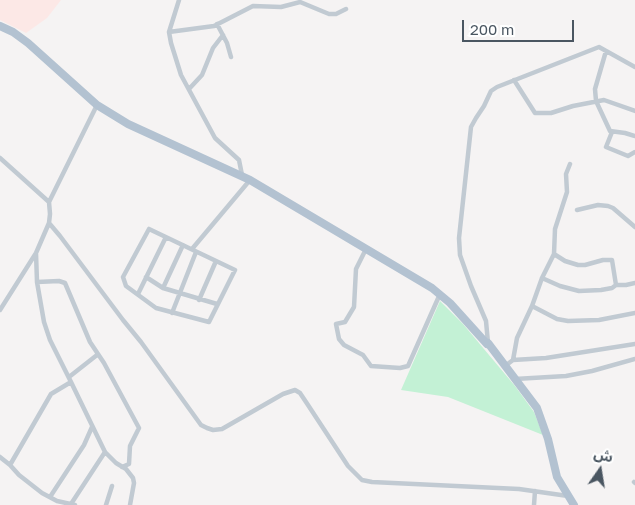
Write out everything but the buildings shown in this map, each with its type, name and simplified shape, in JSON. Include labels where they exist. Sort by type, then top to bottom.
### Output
[{"type":"main road","points":[[0,26],[13,32],[28,43],[97,105],[128,124],[250,180],[411,274],[440,294],[488,343],[515,379],[521,384],[537,408],[548,439],[557,477],[574,505]]},
{"type":"street","points":[[179,0],[169,32],[182,75],[215,138],[239,160],[242,177]]},
{"type":"street","points":[[169,32],[217,24],[253,6],[281,7],[288,3],[300,2],[329,14],[336,14],[346,9]]},
{"type":"street","points":[[217,24],[227,42],[231,57]]},
{"type":"street","points":[[189,89],[202,75],[213,48],[223,34]]},
{"type":"street","points":[[488,343],[486,321],[460,254],[459,238],[472,127],[491,91],[497,86],[599,47],[635,67]]},
{"type":"street","points":[[606,51],[595,88],[596,101],[608,128],[612,132],[635,136]]},
{"type":"street","points":[[514,80],[535,113],[552,113],[596,101],[610,101],[635,111]]},
{"type":"street","points":[[0,310],[36,253],[49,223],[49,202],[97,105]]},
{"type":"street","points":[[612,132],[606,147],[628,156],[635,152]]},
{"type":"street","points":[[0,158],[49,202]]},
{"type":"street","points":[[513,360],[517,338],[554,254],[555,229],[567,192],[566,174],[570,164]]},
{"type":"street","points":[[172,313],[194,250],[250,180]]},
{"type":"street","points":[[577,210],[598,205],[608,206],[635,227]]},
{"type":"street","points":[[49,223],[142,342],[201,425],[213,430],[222,429],[283,394],[295,390],[300,393],[348,466],[362,480],[487,487],[568,496]]},
{"type":"street","points":[[150,229],[184,245],[235,270],[209,322],[156,308],[126,286],[123,277],[150,229]]},
{"type":"street","points":[[138,294],[166,237]]},
{"type":"street","points":[[163,288],[184,245]]},
{"type":"street","points":[[367,248],[356,269],[354,307],[345,322],[336,324],[339,339],[344,345],[363,355],[371,366],[400,368],[408,366],[440,294]]},
{"type":"street","points":[[36,253],[40,305],[50,340],[105,452],[126,469],[134,480],[130,505]]},
{"type":"street","points":[[554,254],[578,266],[603,260],[612,260],[616,284]]},
{"type":"street","points":[[199,300],[216,261]]},
{"type":"street","points":[[146,277],[163,288],[217,304]]},
{"type":"street","points":[[542,278],[560,286],[579,291],[612,288],[616,284],[626,285],[635,283]]},
{"type":"street","points":[[37,282],[59,281],[65,283],[90,342],[104,363],[138,428],[130,446],[129,464],[122,467]]},
{"type":"street","points":[[532,306],[557,319],[568,321],[599,320],[635,313]]},
{"type":"street","points":[[505,366],[513,360],[546,358],[635,344]]},
{"type":"street","points":[[10,465],[51,394],[98,355]]},
{"type":"street","points":[[515,379],[566,376],[635,359]]},
{"type":"street","points":[[50,498],[84,445],[92,427]]},
{"type":"street","points":[[0,457],[29,483],[50,498],[73,504],[105,452]]},
{"type":"street","points":[[106,505],[112,486]]},
{"type":"street","points":[[534,505],[535,492]]},
{"type":"shaded area","points":[[0,0],[61,0],[47,18],[26,33],[0,20]]},
{"type":"green space","points":[[440,301],[463,324],[515,386],[534,412],[543,435],[448,397],[401,390]]}]
